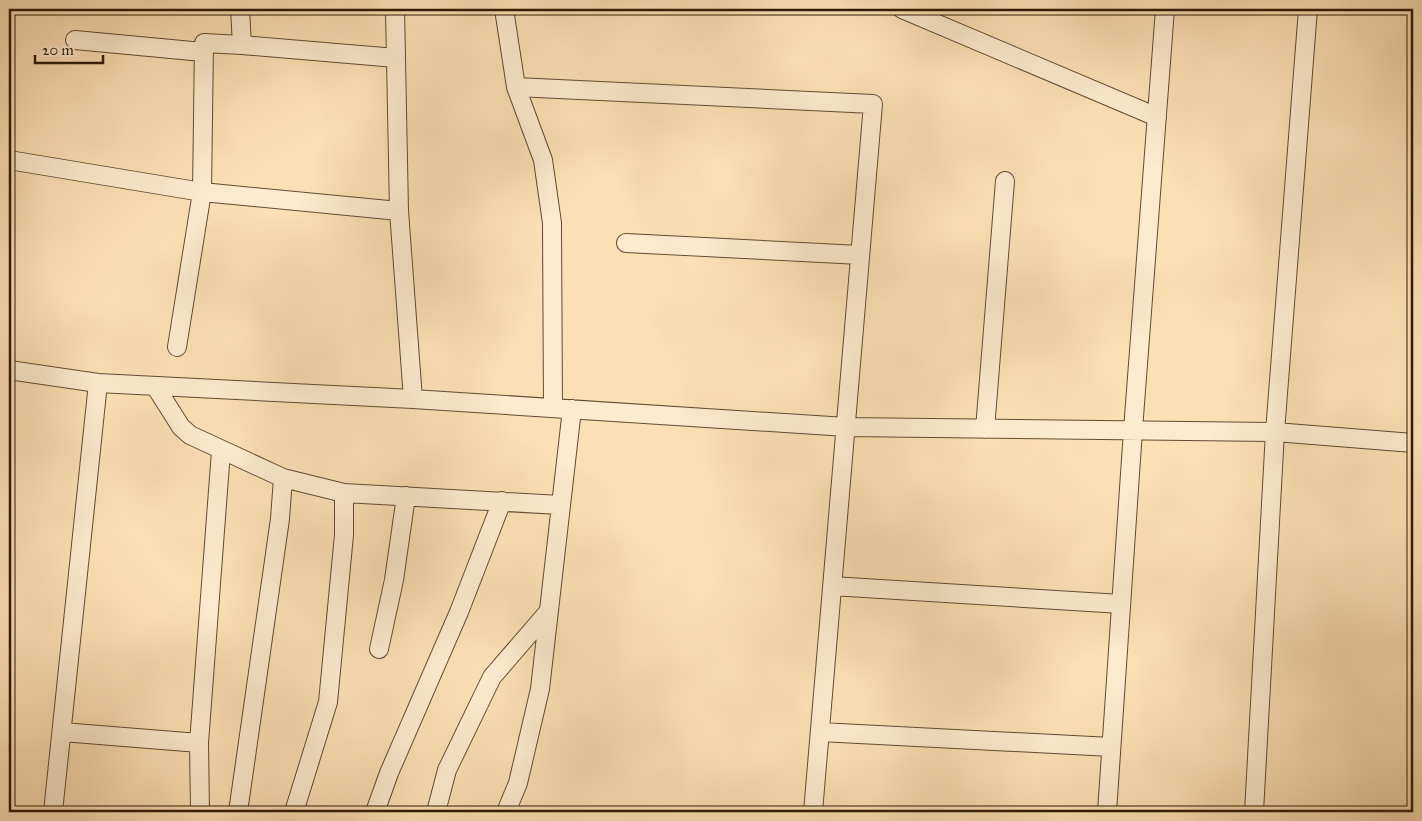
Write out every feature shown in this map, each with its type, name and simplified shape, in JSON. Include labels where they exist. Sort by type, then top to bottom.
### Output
[{"type":"street","points":[[240,9],[242,45]]},
{"type":"street","points":[[395,9],[399,211],[413,399]]},
{"type":"street","points":[[504,9],[516,86],[543,160],[552,223],[553,408]]},
{"type":"street","points":[[902,9],[1157,117]]},
{"type":"street","points":[[1107,812],[1133,430],[1165,9]]},
{"type":"street","points":[[1254,812],[1276,432],[1308,9]]},
{"type":"street","points":[[75,40],[204,52]]},
{"type":"street","points":[[176,347],[202,192],[204,43],[396,58]]},
{"type":"street","points":[[516,86],[873,104],[813,812]]},
{"type":"street","points":[[9,160],[202,192],[399,211]]},
{"type":"street","points":[[985,429],[1005,181]]},
{"type":"street","points":[[626,243],[860,255]]},
{"type":"street","points":[[9,370],[98,383],[413,399],[846,427],[1276,432],[1413,443]]},
{"type":"street","points":[[53,812],[98,383]]},
{"type":"street","points":[[155,386],[181,427],[190,435],[221,451],[283,478],[344,493],[560,505]]},
{"type":"street","points":[[506,812],[518,783],[540,689],[572,409]]},
{"type":"street","points":[[200,812],[199,743],[221,451]]},
{"type":"street","points":[[238,812],[280,519],[283,478]]},
{"type":"street","points":[[294,812],[328,702],[344,535],[344,493]]},
{"type":"street","points":[[379,650],[394,580],[406,496]]},
{"type":"street","points":[[375,812],[389,773],[459,612],[502,501]]},
{"type":"street","points":[[832,586],[1121,604]]},
{"type":"street","points":[[436,812],[447,770],[492,677],[549,611]]},
{"type":"street","points":[[62,732],[199,743]]},
{"type":"street","points":[[820,732],[1111,747]]}]
